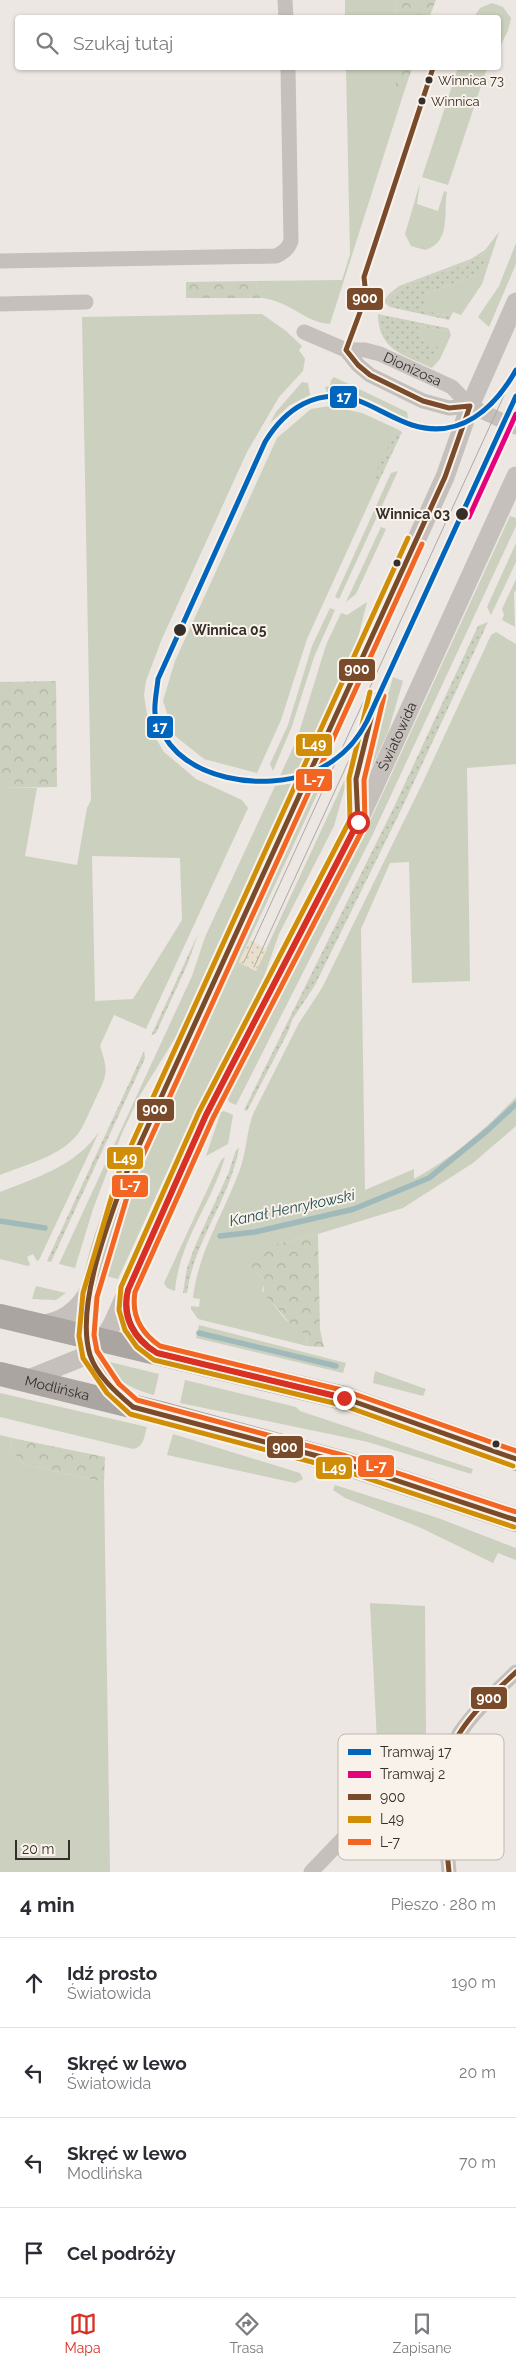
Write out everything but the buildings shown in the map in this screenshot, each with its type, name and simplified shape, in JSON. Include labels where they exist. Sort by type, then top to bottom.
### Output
[{"type":"main road","points":[[0,1316],[34,1324],[93,1343],[157,1353],[344,1398],[516,1459]]},
{"type":"main road","name":"Modlińska","points":[[0,1374],[344,1463],[516,1520]]},
{"type":"street","points":[[286,0],[286,15]]},
{"type":"street","points":[[0,261],[276,256],[283,253],[289,248],[291,241],[288,70]]},
{"type":"street","points":[[0,304],[86,302]]},
{"type":"street","points":[[133,1407],[104,1379],[93,1343],[90,1295],[109,1224],[126,1174],[445,477],[470,406],[516,302]]},
{"type":"street","name":"Dionizosa","points":[[304,332],[346,350],[370,375],[423,401],[449,408],[470,406]]},
{"type":"street","name":"Dionizosa","points":[[346,350],[365,350],[380,354],[452,387],[470,406],[516,427]]},
{"type":"street","name":"Światowida","points":[[93,1343],[128,1290],[206,1115],[358,822],[516,476]]},
{"type":"street","points":[[34,1324],[55,1322],[65,1317],[82,1302],[94,1281]]},
{"type":"street","name":"Światowida","points":[[128,1290],[126,1310],[130,1325],[145,1345],[157,1353]]},
{"type":"street","points":[[26,1380],[93,1343]]},
{"type":"street","points":[[458,1734],[516,1672]]},
{"type":"street","points":[[311,1872],[338,1844]]},
{"type":"green space","points":[[345,0],[395,0],[396,15],[345,15]]},
{"type":"green space","points":[[395,0],[436,0],[430,15],[396,15]]},
{"type":"green space","points":[[492,3],[503,7],[511,18],[508,31],[501,44],[501,15],[475,15],[480,8]]},
{"type":"green space","points":[[346,70],[396,70],[396,94],[404,92],[330,324],[313,320],[281,303],[262,298],[255,281],[342,280],[350,254]]},
{"type":"green space","points":[[396,70],[411,70],[404,92],[396,95]]},
{"type":"green space","points":[[457,70],[486,70],[448,185],[422,177]]},
{"type":"green space","points":[[420,183],[417,204],[438,211],[444,191],[447,192],[443,233],[434,246],[425,250],[411,246],[405,234]]},
{"type":"green space","points":[[499,232],[482,284],[461,315],[453,312],[451,316],[420,310],[428,293],[475,275],[489,250],[469,263],[412,283],[392,295],[385,303],[383,302],[399,286],[471,259],[485,250]]},
{"type":"green space","points":[[516,243],[516,264],[489,327],[478,317],[499,286]]},
{"type":"green space","points":[[490,249],[482,267],[475,275],[428,293],[421,310],[451,316],[449,320],[390,307],[385,303],[392,295],[412,283],[466,264]]},
{"type":"green space","points":[[255,281],[262,298],[186,298],[186,282]]},
{"type":"green space","points":[[262,314],[286,331],[302,346],[299,350],[305,359],[303,371],[279,397],[247,452],[161,641],[146,681],[144,695],[149,727],[164,752],[196,779],[242,800],[248,808],[146,1029],[114,1015],[100,1046],[106,1068],[104,1079],[80,1131],[73,1140],[54,1153],[0,1175],[0,788],[37,788],[25,856],[77,865],[87,808],[91,800],[82,317]],"holes":[[[92,856],[180,858],[182,920],[133,999],[95,1001]]]},
{"type":"green space","points":[[378,314],[382,315],[381,325],[389,340],[404,351],[429,363],[437,347],[423,340],[418,326],[446,331],[447,328],[449,329],[451,335],[440,359],[432,368],[394,350],[382,336]]},
{"type":"green space","points":[[382,315],[447,328],[446,331],[418,326],[423,340],[438,347],[429,364],[395,347],[388,341],[383,334],[381,325]]},
{"type":"green space","points":[[334,377],[407,412],[408,419],[379,404],[358,396],[348,393],[327,392],[325,387],[330,386],[331,380]]},
{"type":"green space","points":[[302,382],[308,383],[310,395],[290,405],[270,423],[276,412]]},
{"type":"green space","points":[[330,406],[362,413],[397,429],[374,478],[379,481],[307,639],[281,720],[257,773],[204,759],[174,735],[163,701],[175,661],[277,438],[311,409]]},
{"type":"green space","points":[[397,429],[402,432],[379,481],[373,478]]},
{"type":"green space","points":[[398,471],[339,599],[335,597],[391,473]]},
{"type":"green space","points":[[510,516],[516,518],[516,526],[372,836],[236,1105],[229,1102],[228,1098],[365,832]]},
{"type":"green space","points":[[381,527],[386,529],[356,594],[346,602]]},
{"type":"green space","points":[[516,543],[516,562],[491,615],[487,607]]},
{"type":"green space","points":[[516,579],[516,591],[514,592],[515,627],[502,620],[504,615],[502,609]]},
{"type":"green space","points":[[367,602],[356,646],[298,772],[280,776],[297,739],[326,645],[341,613],[347,615]]},
{"type":"green space","points":[[330,608],[335,610],[314,657],[292,726],[273,771],[270,764],[288,725],[312,646]]},
{"type":"green space","points":[[488,622],[401,810],[315,985],[292,1020],[288,1032],[247,1111],[244,1110],[394,807],[478,626]]},
{"type":"green space","points":[[496,632],[516,644],[516,764],[467,768],[470,981],[412,983],[409,862],[390,863],[361,929],[365,1190],[414,1169],[414,1179],[428,1171],[468,1142],[516,1097],[516,1126],[473,1163],[403,1208],[318,1234],[276,1244],[265,1244],[257,1273],[263,1278],[262,1290],[285,1319],[306,1335],[307,1346],[198,1319],[191,1306],[199,1307],[200,1299],[193,1298],[200,1265],[239,1172],[254,1112],[299,1023],[322,988],[423,782],[491,635]]},
{"type":"green space","points":[[393,677],[403,681],[388,732],[369,773],[366,772]]},
{"type":"green space","points":[[56,681],[57,787],[0,788],[0,682]]},
{"type":"green space","points":[[351,766],[334,826],[279,934],[260,988],[184,1135],[118,1279],[106,1276],[138,1176],[321,773],[324,771],[326,775],[239,962],[256,971]]},
{"type":"green space","points":[[293,783],[180,1030],[140,1095],[122,1133],[93,1209],[75,1268],[59,1264],[192,976],[205,937],[275,786]]},
{"type":"green space","points":[[198,934],[188,963],[156,1033],[151,1036]]},
{"type":"green space","points":[[144,1051],[145,1058],[51,1262],[47,1261]]},
{"type":"green space","points":[[224,1111],[233,1115],[228,1144],[206,1156],[221,1112]]},
{"type":"green space","points":[[99,1132],[39,1260],[37,1261],[33,1254],[27,1257],[30,1265],[28,1266],[0,1259],[0,1192],[42,1175],[67,1162],[79,1154]]},
{"type":"green space","points":[[239,1148],[228,1185],[197,1256],[187,1293],[183,1293],[187,1268],[195,1246],[228,1174],[236,1150]]},
{"type":"green space","points":[[225,1157],[183,1255],[175,1291],[167,1288],[164,1283],[221,1160]]},
{"type":"green space","points":[[318,1234],[320,1330],[324,1347],[307,1346],[306,1335],[288,1321],[264,1295],[263,1278],[250,1266],[252,1259],[265,1244],[276,1244]]},
{"type":"green space","points":[[36,1286],[66,1293],[56,1300],[32,1299]]},
{"type":"green space","points":[[199,1325],[346,1363],[343,1373],[196,1338]]},
{"type":"green space","points":[[106,1361],[159,1374],[154,1395],[133,1388],[116,1377],[106,1366]]},
{"type":"green space","points":[[375,1371],[426,1389],[423,1396],[373,1383]]},
{"type":"green space","points":[[185,1380],[296,1407],[300,1411],[473,1469],[471,1474],[368,1442],[180,1403]]},
{"type":"green space","points":[[0,1393],[147,1427],[141,1444],[133,1449],[0,1417]]},
{"type":"green space","points":[[173,1434],[300,1473],[303,1479],[295,1483],[167,1455]]},
{"type":"green space","points":[[0,1435],[12,1438],[11,1450],[24,1464],[104,1482],[110,1872],[0,1872]]},
{"type":"green space","points":[[12,1438],[105,1457],[104,1482],[24,1464],[11,1450]]},
{"type":"green space","points":[[335,1485],[438,1518],[516,1548],[516,1560],[498,1553],[493,1563],[419,1527],[345,1498],[333,1490]]},
{"type":"green space","points":[[370,1603],[425,1606],[426,1733],[377,1734]]},
{"type":"sand","points":[[250,940],[267,949],[256,971],[239,963]]},
{"type":"waterway","name":"Kanał Henrykowski","points":[[220,1236],[255,1232],[354,1209],[429,1178],[488,1130],[516,1104]]},
{"type":"waterway","name":"Kanał Henrykowski","points":[[0,1221],[45,1228]]},
{"type":"waterway","points":[[199,1333],[336,1366]]},
{"type":"tram line","name":"17","points":[[516,370],[497,397],[474,418],[445,428],[429,429],[412,425],[357,400],[329,396],[316,399],[292,411],[273,430],[265,442],[158,679],[155,715],[171,745],[186,760],[205,770],[226,777],[249,781],[272,781],[294,778],[322,768],[351,745],[367,721],[516,396]]},
{"type":"tram line","points":[[244,962],[512,378]]},
{"type":"tram line","name":"2","points":[[469,517],[516,414]]},
{"type":"tram line","points":[[254,967],[367,721]]},
{"type":"transit line","name":"900","points":[[432,70],[364,277],[366,296],[346,350],[358,365],[370,375],[423,401],[449,408],[470,406],[445,477],[126,1174],[96,1263],[90,1288],[87,1335],[90,1355],[97,1370],[108,1384],[133,1407],[344,1463],[516,1520]]},
{"type":"transit line","name":"L49","points":[[408,538],[119,1172],[83,1293],[79,1336],[83,1358],[107,1393],[130,1414],[342,1470],[514,1527]]},
{"type":"transit line","name":"L-7","points":[[422,544],[133,1177],[97,1297],[94,1335],[97,1351],[119,1384],[137,1400],[346,1456],[516,1512]]},
{"type":"transit line","name":"L49","points":[[370,692],[349,778],[350,820],[199,1112],[121,1287],[119,1310],[125,1330],[137,1347],[154,1360],[342,1405],[513,1466]]},
{"type":"transit line","name":"900","points":[[377,694],[356,779],[358,822],[206,1115],[128,1290],[127,1309],[136,1333],[157,1353],[344,1398],[516,1459]]},
{"type":"transit line","name":"L-7","points":[[384,696],[364,780],[365,825],[213,1118],[135,1292],[136,1316],[143,1330],[160,1346],[346,1391],[516,1451]]},
{"type":"transit line","name":"900","points":[[459,1734],[471,1717],[516,1672]]},
{"type":"transit line","name":"900","points":[[448,1860],[449,1872]]},
{"type":"place","name":"Winnica 73","points":[[429,80]]},
{"type":"place","name":"Winnica","points":[[422,101]]},
{"type":"place","name":"Winnica 03","points":[[462,514]]},
{"type":"place","name":"Winnica 05","points":[[180,630]]},
{"type":"route","points":[[344,1398],[157,1353],[145,1345],[135,1333],[127,1317],[125,1303],[128,1290],[206,1115],[358,822]]}]
